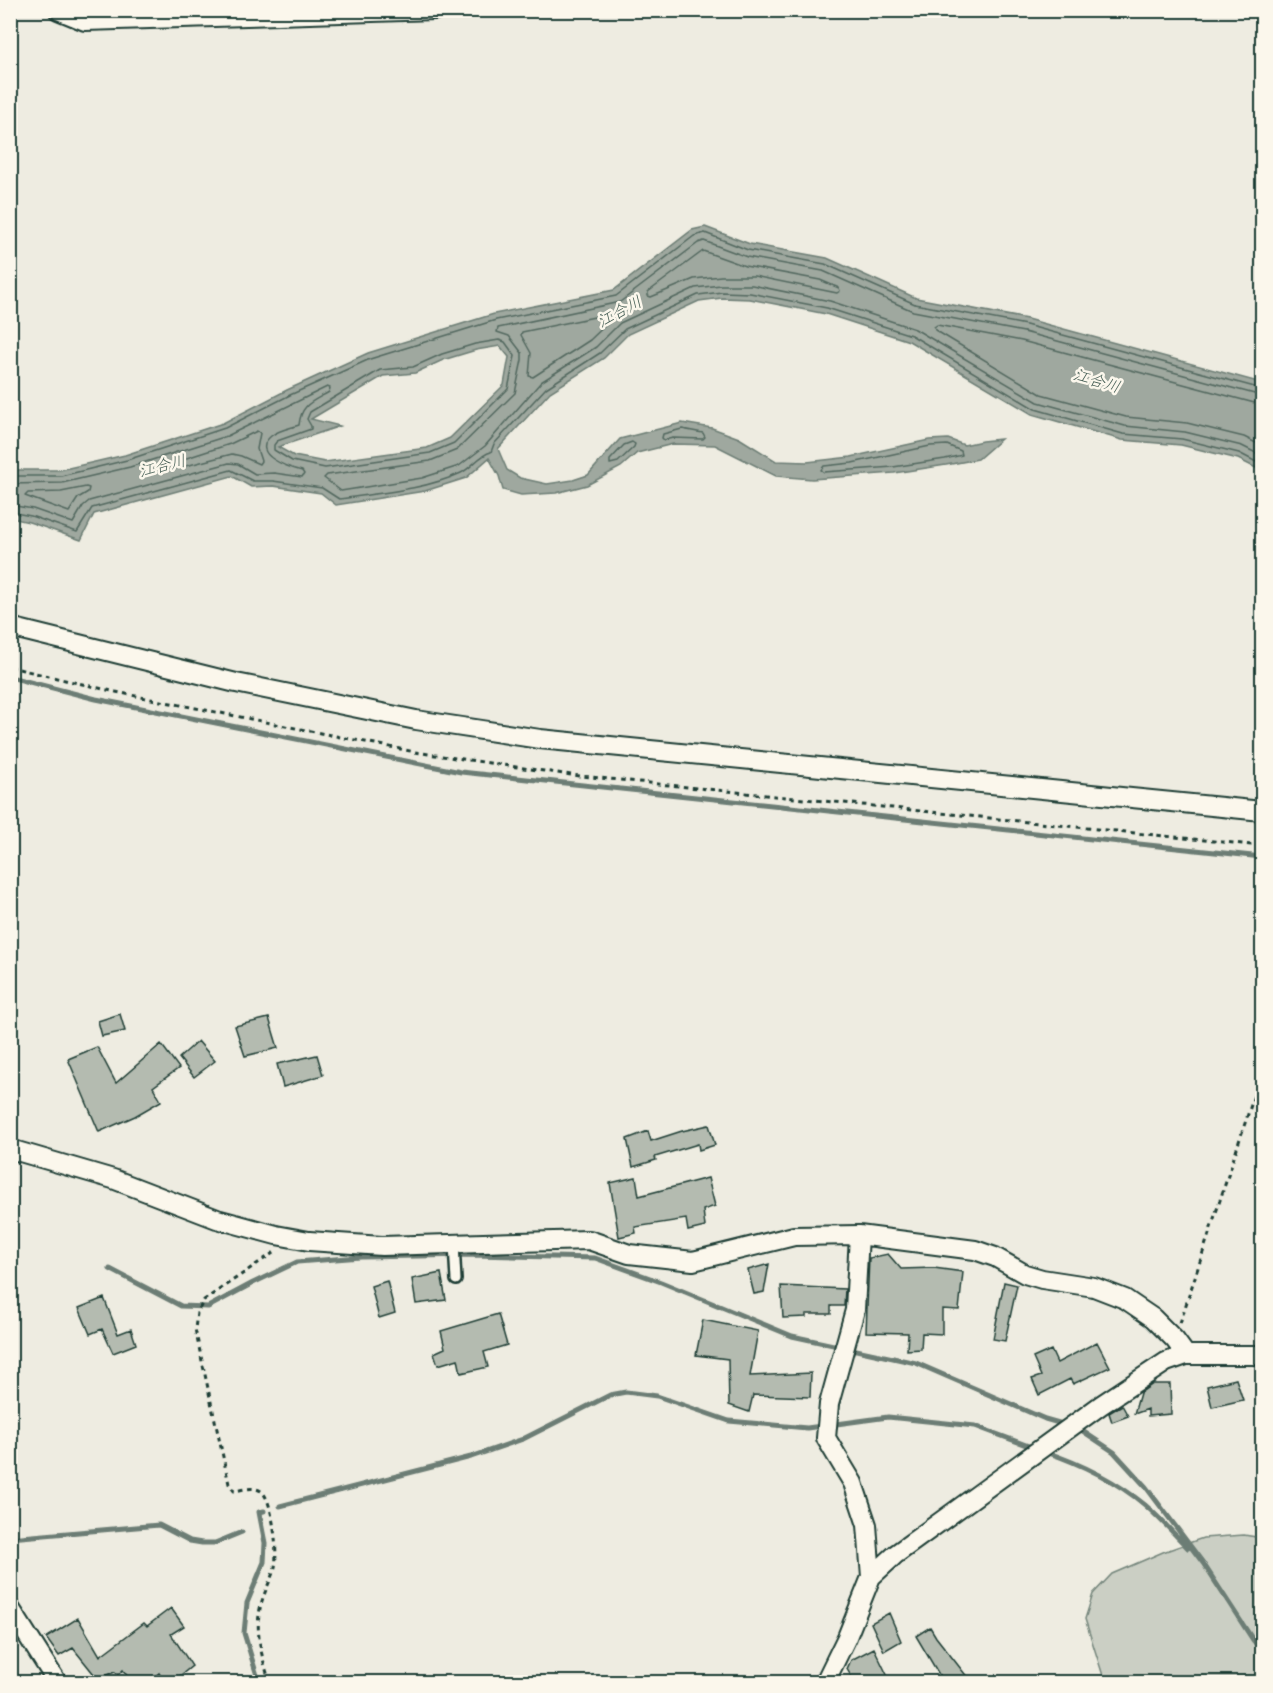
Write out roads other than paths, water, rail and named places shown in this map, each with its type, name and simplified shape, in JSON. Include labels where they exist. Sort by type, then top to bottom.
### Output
[{"type":"street","points":[[58,10],[85,21],[435,10]]},
{"type":"street","points":[[10,627],[236,683],[416,720],[540,739],[1263,811]]},
{"type":"street","points":[[10,1149],[113,1179],[217,1219],[309,1241],[382,1246],[588,1240],[629,1254],[693,1261],[794,1236],[859,1235],[975,1250],[995,1257],[1025,1274],[1094,1287],[1125,1299],[1153,1318],[1186,1355]]},
{"type":"street","points":[[859,1235],[855,1310],[829,1414],[827,1437],[853,1483],[867,1525],[871,1577]]},
{"type":"street","points":[[825,1683],[847,1637],[871,1577],[896,1554],[1082,1419],[1166,1362],[1186,1355],[1263,1355]]},
{"type":"street","points":[[10,1608],[57,1683]]},
{"type":"lane","points":[[454,1244],[456,1280]]},
{"type":"water","name":"江合川","points":[[705,227],[750,244],[827,258],[916,298],[1027,319],[1262,383],[1262,471],[1238,459],[1181,445],[1122,440],[1032,414],[909,341],[826,314],[750,299],[722,298],[699,301],[628,334],[604,358],[550,392],[498,449],[507,470],[520,478],[547,484],[573,480],[588,475],[620,439],[682,423],[712,428],[739,438],[776,461],[807,462],[851,457],[929,440],[948,439],[964,445],[1001,439],[978,459],[894,473],[812,479],[776,476],[715,445],[673,444],[637,453],[621,467],[587,485],[556,493],[521,495],[503,490],[499,476],[489,458],[466,478],[425,491],[336,505],[321,493],[273,486],[251,487],[232,476],[94,514],[81,540],[11,518],[11,470],[60,470],[125,455],[223,423],[287,390],[368,353],[494,314],[614,290],[692,230]],"holes":[[[500,346],[509,357],[504,385],[450,438],[427,448],[325,462],[294,456],[278,447],[340,426],[311,419],[383,376],[415,373],[443,360],[476,350]]]},
{"type":"waterway","points":[[10,677],[96,699],[461,772],[1262,857]]},
{"type":"waterway","points":[[110,1269],[181,1306],[208,1307],[297,1262],[361,1257],[473,1255],[595,1258],[661,1282],[792,1336],[916,1363],[1045,1419],[1066,1425]]},
{"type":"waterway","points":[[280,1506],[471,1457],[523,1439],[610,1395],[626,1392],[657,1396],[729,1421],[807,1428],[888,1417],[975,1426],[1034,1448]]},
{"type":"waterway","points":[[1075,1428],[1114,1452],[1146,1487],[1203,1563],[1262,1651]]},
{"type":"waterway","points":[[1043,1451],[1083,1467],[1133,1496],[1151,1510],[1188,1548]]},
{"type":"waterway","points":[[259,1682],[244,1633],[247,1603],[264,1562],[265,1543],[259,1512],[264,1511]]},
{"type":"waterway","points":[[10,1538],[159,1525],[190,1541],[215,1543],[242,1532]]}]
